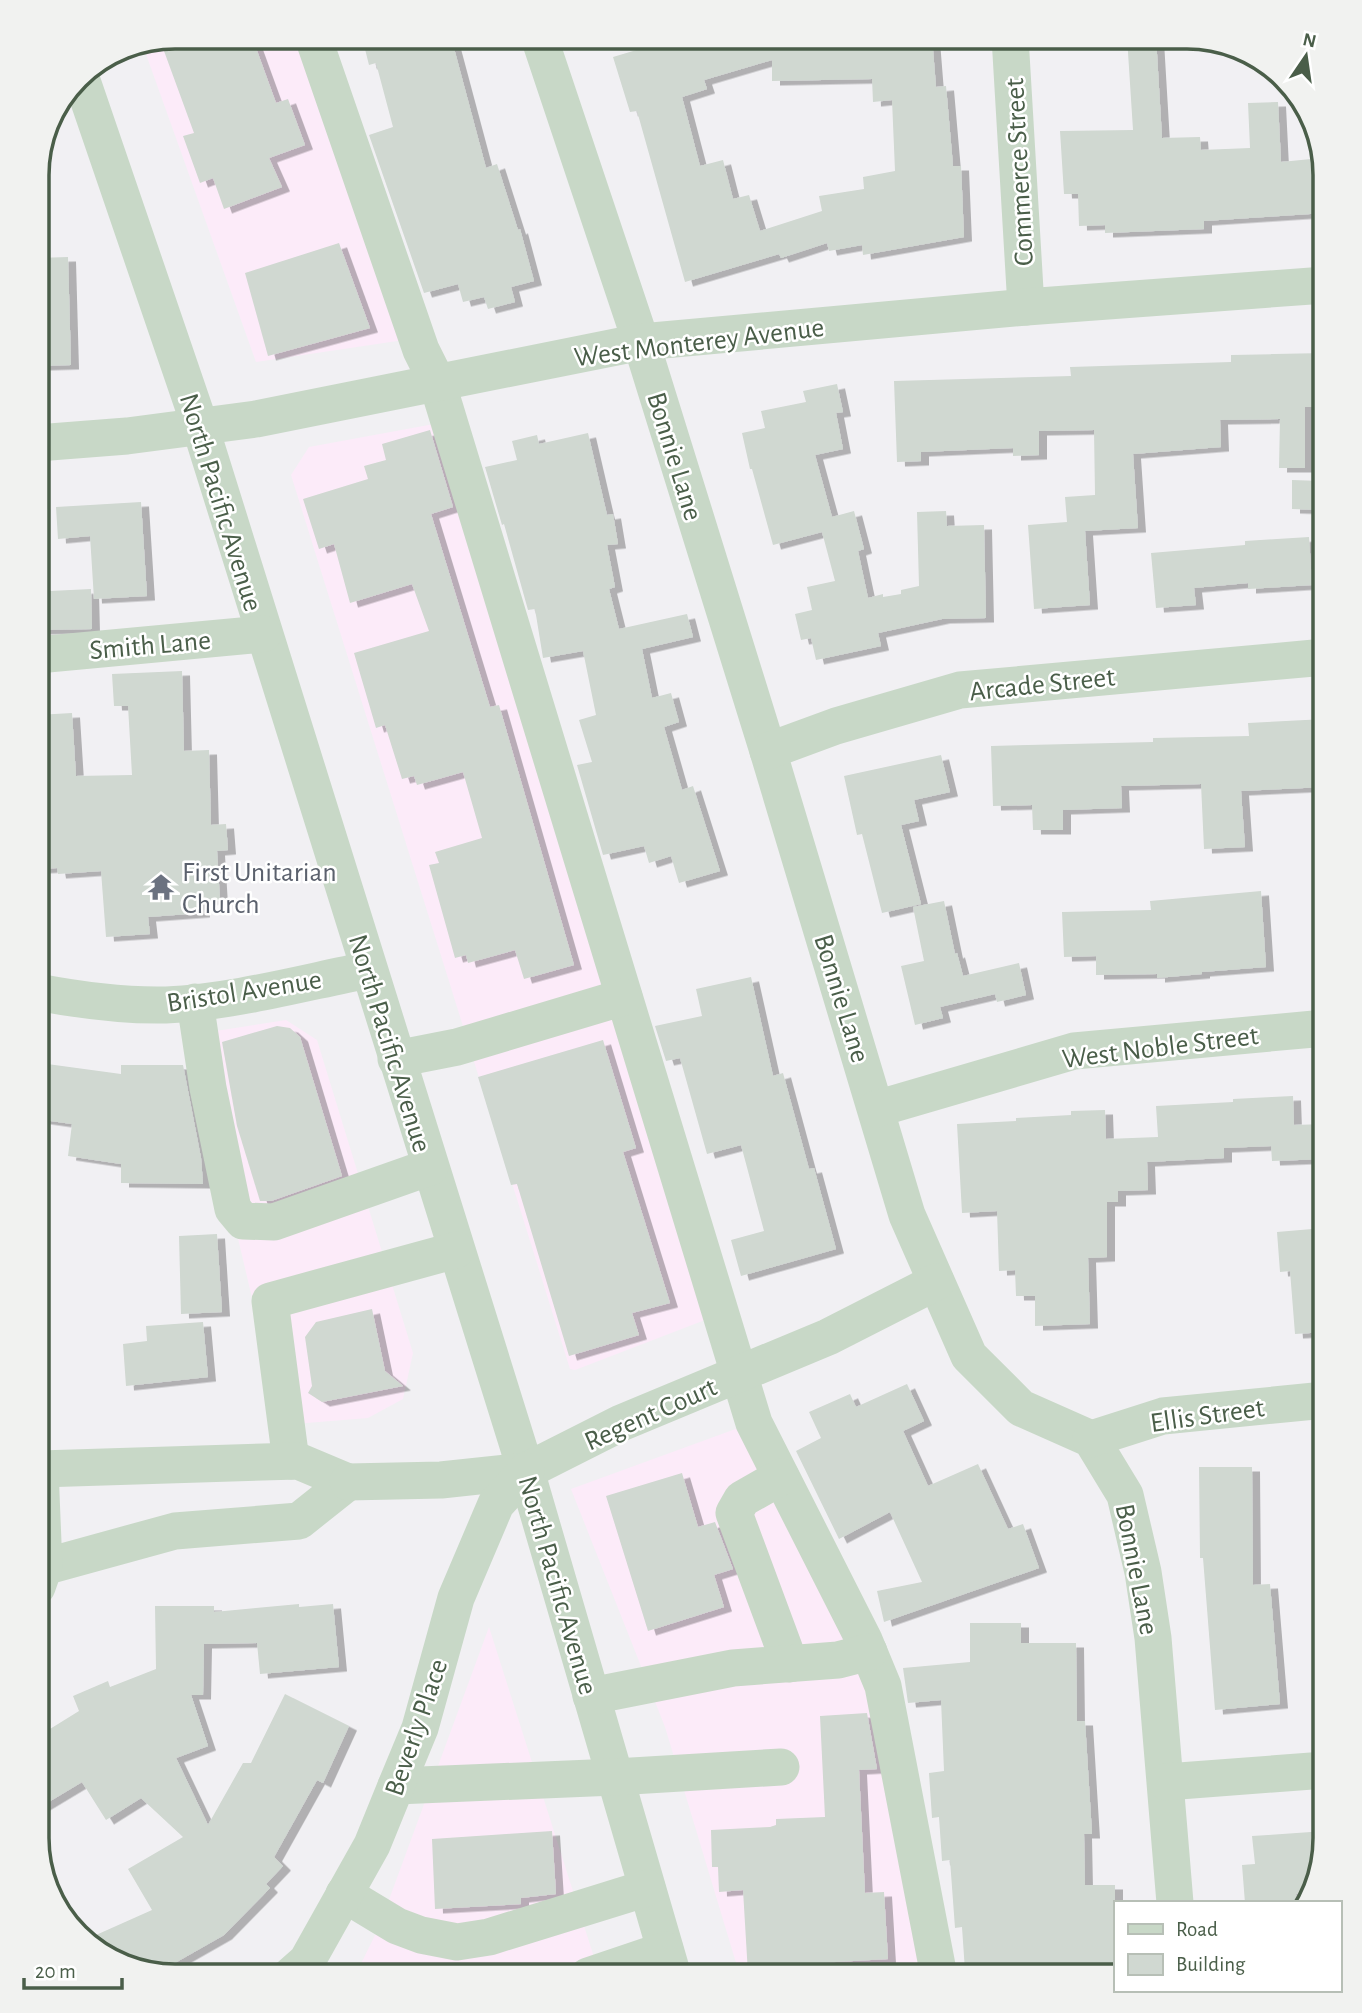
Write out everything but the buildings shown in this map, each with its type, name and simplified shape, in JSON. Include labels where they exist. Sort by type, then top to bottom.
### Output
[{"type":"street","points":[[317,49],[421,350],[437,382],[754,1423],[869,1652],[883,1686],[937,1964]]},
{"type":"street","name":"Bonnie Lane","points":[[543,49],[641,342],[768,751],[907,1215],[969,1356],[1021,1408],[1091,1439],[1125,1495],[1143,1572],[1153,1638],[1175,1901]]},
{"type":"street","name":"Commerce Street","points":[[1011,49],[1026,307]]},
{"type":"street","name":"North Pacific Avenue","points":[[84,88],[200,426],[526,1471],[669,1963]]},
{"type":"street","name":"West Monterey Avenue","points":[[49,442],[127,436],[256,419],[641,342],[1026,307],[1313,286]]},
{"type":"street","name":"Smith Lane","points":[[49,654],[263,634]]},
{"type":"street","name":"Arcade Street","points":[[768,751],[836,726],[960,690],[1313,658]]},
{"type":"street","name":"Bristol Avenue","points":[[49,994],[82,1000],[165,1005],[211,1000],[368,970]]},
{"type":"street","points":[[396,1059],[457,1047],[624,997]]},
{"type":"street","points":[[195,1002],[208,1088],[233,1209],[243,1221],[274,1222],[430,1167]]},
{"type":"street","name":"West Noble Street","points":[[876,1109],[1074,1051],[1313,1029]]},
{"type":"street","points":[[291,1461],[270,1301],[456,1250]]},
{"type":"street","name":"Regent Court","points":[[49,1468],[298,1461],[348,1482],[441,1480],[526,1471],[621,1423],[828,1336],[936,1282]]},
{"type":"street","name":"Ellis Street","points":[[1091,1439],[1163,1416],[1313,1401]]},
{"type":"street","name":"Beverly Place","points":[[304,1964],[372,1845],[420,1728],[456,1598],[496,1504],[526,1471]]},
{"type":"street","points":[[781,1477],[742,1499],[734,1513],[790,1664]]},
{"type":"street","points":[[49,1574],[176,1531],[299,1521],[348,1482]]},
{"type":"street","points":[[591,1696],[733,1668],[838,1660],[869,1652]]},
{"type":"street","points":[[396,1786],[781,1767]]},
{"type":"street","points":[[1166,1782],[1313,1771]]},
{"type":"street","points":[[344,1894],[397,1926],[421,1935],[457,1942],[489,1937],[647,1888]]},
{"type":"shaded area","points":[[175,49],[304,49],[404,340],[256,362],[145,52]]},
{"type":"shaded area","points":[[434,424],[705,1320],[575,1370],[570,1369],[291,475],[309,447]]},
{"type":"shaded area","points":[[286,1020],[317,1040],[413,1353],[403,1399],[368,1418],[282,1425],[190,1035]]},
{"type":"shaded area","points":[[741,1427],[861,1661],[920,1964],[736,1964],[665,1727],[571,1489]]},
{"type":"shaded area","points":[[489,1627],[596,1964],[361,1964],[379,1927]]},
{"type":"place","name":"First Unitarian Church","points":[[161,887]]}]
